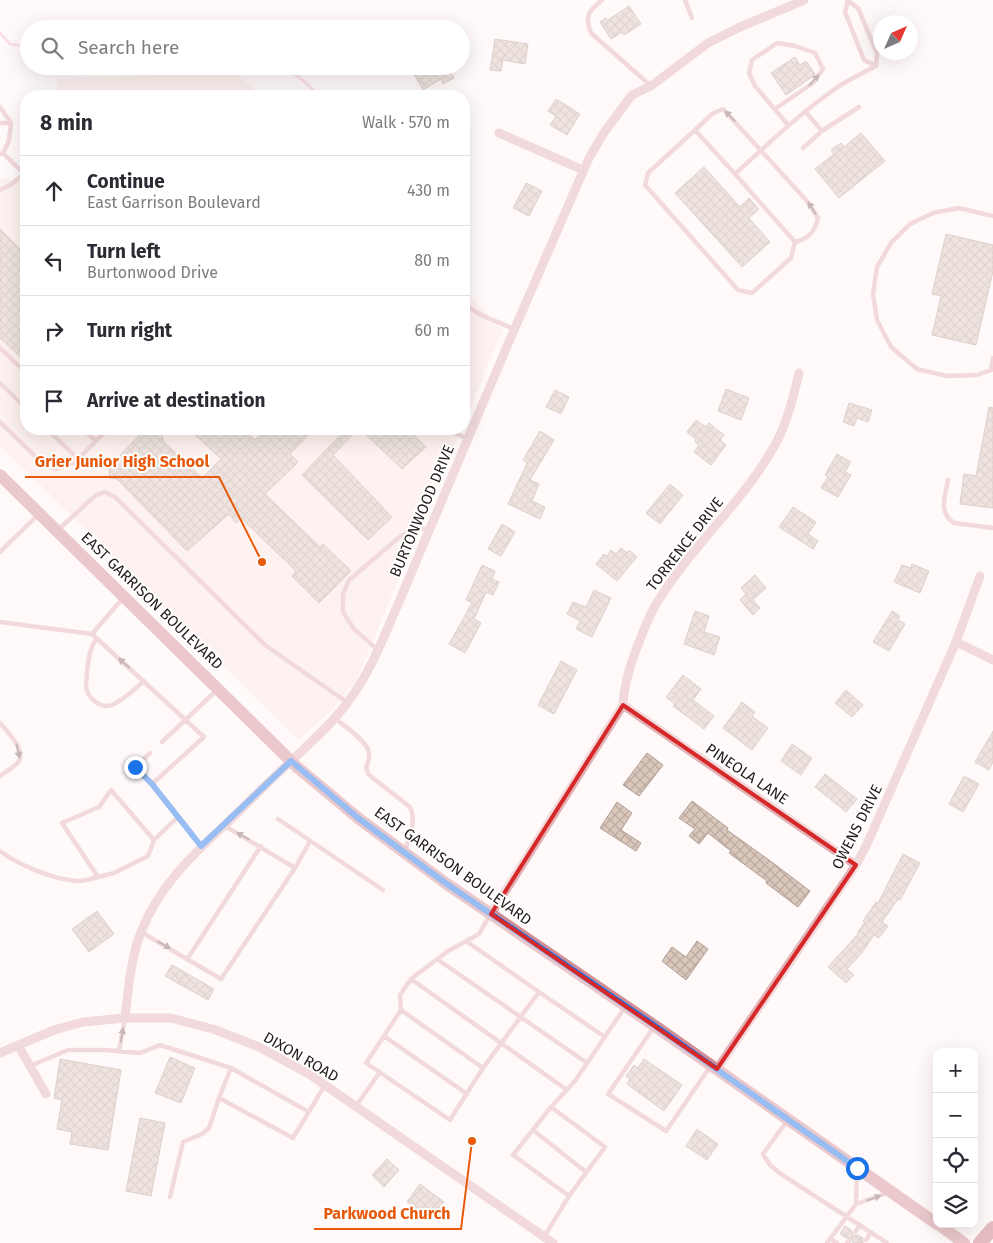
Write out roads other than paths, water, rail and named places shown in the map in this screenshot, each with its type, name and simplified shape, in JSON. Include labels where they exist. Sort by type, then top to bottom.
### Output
[{"type":"main road","name":"EAST GARRISON BOULEVARD","points":[[0,475],[291,761],[358,818],[491,914],[714,1067],[933,1221]]},
{"type":"main road","name":"EAST GARRISON BOULEVARD","points":[[943,1228],[964,1243]]},
{"type":"main road","points":[[980,1243],[993,1228]]},
{"type":"street","name":"BURTONWOOD DRIVE","points":[[470,434],[583,170],[595,147],[615,117],[632,95],[651,86],[708,44],[738,28],[804,0]]},
{"type":"street","points":[[499,133],[583,170]]},
{"type":"street","name":"TORRENCE DRIVE","points":[[491,914],[623,705],[624,691],[632,660],[647,621],[657,602],[683,566],[748,487],[775,445],[791,407],[798,373]]},
{"type":"street","name":"BURTONWOOD DRIVE","points":[[125,1018],[128,987],[141,932],[154,906],[177,871],[201,846],[304,750],[335,718],[358,688],[378,650],[470,435]]},
{"type":"street","name":"OWENS DRIVE","points":[[714,1067],[856,865],[956,642],[978,587],[980,576]]},
{"type":"street","points":[[956,642],[993,660]]},
{"type":"street","name":"PINEOLA LANE","points":[[623,705],[856,865]]},
{"type":"street","name":"DIXON ROAD","points":[[0,1053],[54,1030],[83,1022],[125,1018],[171,1018],[216,1030],[259,1047],[309,1074],[552,1243]]},
{"type":"street","points":[[18,1045],[46,1094]]},
{"type":"lane","points":[[602,0],[592,9],[588,16],[587,23],[591,32],[651,86]]},
{"type":"lane","points":[[685,0],[692,18]]},
{"type":"lane","points":[[848,0],[858,8],[870,35],[877,53],[876,66],[864,60],[845,12],[848,0]]},
{"type":"lane","points":[[775,109],[813,83],[823,69],[814,53],[796,46],[777,43],[752,60],[749,73],[755,86],[788,125]]},
{"type":"lane","points":[[735,174],[805,111],[834,90],[876,66]]},
{"type":"lane","points":[[0,107],[11,123],[9,141],[2,153],[20,169]]},
{"type":"lane","points":[[803,148],[822,131],[859,107]]},
{"type":"lane","points":[[723,109],[806,200],[818,218],[816,229],[804,240],[795,242],[791,258],[752,293],[738,290],[645,185],[648,173],[712,114],[723,109]]},
{"type":"lane","points":[[805,111],[822,131]]},
{"type":"lane","points":[[0,123],[11,123]]},
{"type":"lane","points":[[695,130],[795,242]]},
{"type":"lane","points":[[0,190],[20,177]]},
{"type":"lane","points":[[993,216],[959,208],[933,213],[910,224],[891,243],[877,266],[873,294],[877,320],[891,347],[917,369],[947,376],[977,375],[992,369],[993,358]]},
{"type":"lane","points":[[470,308],[481,315],[514,329]]},
{"type":"lane","points":[[0,348],[20,368]]},
{"type":"lane","points":[[0,383],[20,402]]},
{"type":"lane","points":[[0,422],[40,461],[56,469],[75,462],[102,435]]},
{"type":"lane","points":[[54,435],[78,459]]},
{"type":"lane","points":[[90,435],[96,441]]},
{"type":"lane","points":[[459,435],[468,439]]},
{"type":"lane","points":[[948,480],[943,508],[945,516],[954,523],[993,528]]},
{"type":"lane","points":[[57,531],[96,494],[104,492],[114,497],[265,645],[348,703]]},
{"type":"lane","points":[[0,552],[39,514]]},
{"type":"lane","points":[[378,650],[354,629],[343,612],[344,594],[349,580],[413,528],[430,529]]},
{"type":"lane","points":[[92,634],[124,597]]},
{"type":"lane","points":[[0,622],[92,634],[204,737],[152,784]]},
{"type":"lane","points":[[97,638],[89,651],[86,686],[94,701],[100,704],[113,704],[144,681]]},
{"type":"lane","points":[[162,742],[218,689]]},
{"type":"lane","points":[[335,718],[365,744],[370,756],[366,768],[369,775],[410,807],[414,820],[405,852]]},
{"type":"lane","points":[[0,723],[13,738],[20,756],[19,761],[0,776]]},
{"type":"lane","points":[[150,753],[135,767],[152,784],[201,846]]},
{"type":"lane","points":[[98,877],[62,823],[99,806],[112,790],[154,840]]},
{"type":"lane","points":[[0,851],[34,869],[66,879],[80,881],[114,873],[148,856],[154,840],[178,817]]},
{"type":"lane","points":[[278,819],[383,890]]},
{"type":"lane","points":[[224,825],[295,868]]},
{"type":"lane","points":[[141,932],[221,979],[295,868],[310,841]]},
{"type":"lane","points":[[188,958],[261,846]]},
{"type":"lane","points":[[491,914],[478,934],[438,959],[411,979],[400,995],[400,1010],[366,1063],[450,1120],[483,1068],[539,992]]},
{"type":"lane","points":[[466,941],[605,1037]]},
{"type":"lane","points":[[438,959],[587,1063]]},
{"type":"lane","points":[[411,979],[567,1090]]},
{"type":"lane","points":[[569,1196],[513,1155],[567,1090],[626,1006]]},
{"type":"lane","points":[[400,1010],[483,1068]]},
{"type":"lane","points":[[119,1051],[125,1018]]},
{"type":"lane","points":[[655,1026],[608,1094],[666,1131],[714,1067]]},
{"type":"lane","points":[[384,1036],[467,1094]]},
{"type":"lane","points":[[30,1066],[68,1050],[140,1053],[160,1045],[231,1068],[309,1112]]},
{"type":"lane","points":[[170,1197],[183,1142],[202,1134],[209,1128],[231,1068]]},
{"type":"lane","points":[[356,1106],[380,1072]]},
{"type":"lane","points":[[219,1098],[293,1138],[325,1085]]},
{"type":"lane","points":[[544,1237],[569,1196],[605,1147],[551,1107]]},
{"type":"lane","points":[[788,1119],[766,1148],[763,1154],[765,1158],[781,1174],[871,1232],[879,1241],[886,1243]]},
{"type":"lane","points":[[533,1130],[586,1172]]},
{"type":"lane","points":[[856,1204],[857,1168]]},
{"type":"lane","points":[[837,1243],[829,1241],[856,1204],[891,1192]]},
{"type":"lane","points":[[855,1232],[860,1225]]},
{"type":"lane","points":[[866,1240],[871,1232]]},
{"type":"waterway","points":[[0,33],[10,44],[20,46]]},
{"type":"waterway","points":[[296,75],[313,90]]},
{"type":"place","name":"Grier Junior High School","points":[[262,562]]},
{"type":"place","name":"Parkwood Church","points":[[472,1141]]}]
